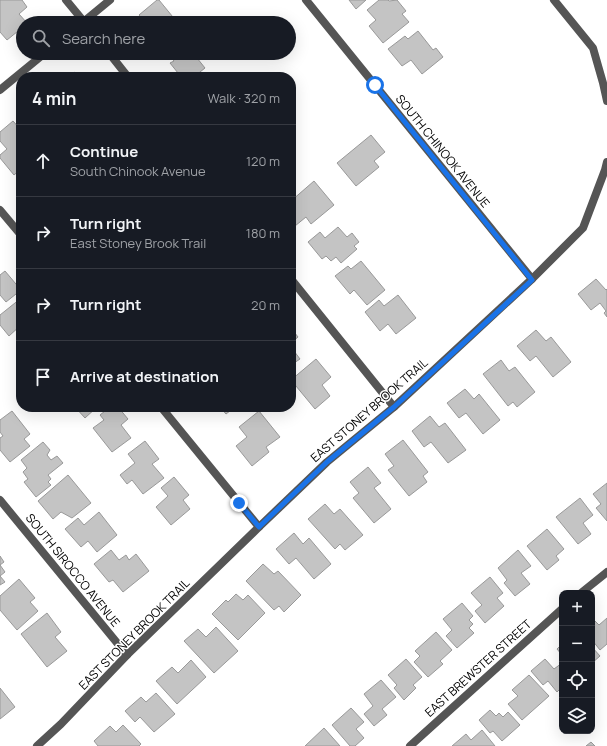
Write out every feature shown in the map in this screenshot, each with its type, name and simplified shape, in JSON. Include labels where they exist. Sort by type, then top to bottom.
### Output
[{"type":"street","points":[[66,0],[78,16]]},
{"type":"street","points":[[90,16],[110,0]]},
{"type":"street","name":"SOUTH CHINOOK AVENUE","points":[[306,0],[532,280]]},
{"type":"street","points":[[554,0],[594,48],[604,83],[607,101]]},
{"type":"street","points":[[22,72],[36,60]]},
{"type":"street","points":[[115,60],[124,72]]},
{"type":"street","points":[[0,90],[16,77]]},
{"type":"street","name":"EAST STONEY BROOK TRAIL","points":[[37,746],[61,724],[127,655],[327,462],[394,407],[532,280],[583,228],[607,162]]},
{"type":"street","points":[[0,210],[16,229]]},
{"type":"street","points":[[296,285],[394,407]]},
{"type":"street","points":[[165,412],[259,527]]},
{"type":"street","name":"SOUTH SIROCCO AVENUE","points":[[0,500],[127,655]]},
{"type":"street","points":[[585,590],[607,572]]},
{"type":"street","name":"EAST BREWSTER STREET","points":[[410,746],[559,612]]},
{"type":"building","points":[[0,0],[22,0],[27,7],[19,14],[21,16],[16,16],[16,33],[7,40],[0,32]]},
{"type":"building","points":[[159,0],[172,16],[140,16],[139,15]]},
{"type":"building","points":[[349,0],[366,0],[356,9]]},
{"type":"building","points":[[379,0],[397,0],[406,11],[402,14],[409,22],[383,43],[369,26],[376,20],[367,10]]},
{"type":"building","points":[[418,31],[433,50],[436,48],[443,57],[422,74],[411,60],[402,66],[388,49],[405,36],[408,39]]},
{"type":"building","points":[[173,60],[199,60],[205,68],[200,72],[177,72],[170,63],[174,61]]},
{"type":"building","points":[[13,121],[16,124],[16,173],[14,175],[0,158],[0,155],[7,149],[0,141],[0,132]]},
{"type":"building","points":[[371,135],[385,152],[374,161],[379,167],[356,186],[337,163]]},
{"type":"building","points":[[314,181],[334,205],[311,224],[306,217],[296,225],[296,197]]},
{"type":"building","points":[[338,227],[347,237],[352,233],[359,242],[354,246],[357,249],[341,263],[336,257],[331,261],[326,256],[322,259],[308,242],[320,232],[325,238]]},
{"type":"building","points":[[361,261],[385,290],[367,305],[354,290],[350,294],[335,276],[348,266],[351,269]]},
{"type":"building","points":[[5,271],[16,284],[16,294],[6,302],[0,295],[0,275]]},
{"type":"building","points":[[596,279],[606,290],[607,289],[607,317],[604,313],[606,311],[600,303],[591,310],[578,294]]},
{"type":"building","points":[[398,295],[416,318],[396,334],[388,324],[380,331],[365,312],[379,300],[384,306]]},
{"type":"building","points":[[16,302],[16,330],[9,336],[0,325],[0,315]]},
{"type":"building","points":[[536,330],[546,341],[551,337],[571,362],[553,377],[536,356],[530,361],[517,346]]},
{"type":"building","points":[[296,354],[300,359],[296,362]]},
{"type":"building","points":[[316,359],[331,377],[322,385],[330,396],[315,409],[296,386],[296,376]]},
{"type":"building","points":[[501,360],[509,371],[515,367],[535,392],[517,407],[513,402],[508,406],[483,374]]},
{"type":"building","points":[[465,389],[474,399],[479,394],[500,420],[483,434],[466,413],[459,418],[447,403]]},
{"type":"building","points":[[12,411],[30,434],[24,439],[30,446],[10,462],[0,450],[0,438],[3,436],[0,432],[0,420]]},
{"type":"building","points":[[80,412],[92,412],[85,418]]},
{"type":"building","points":[[104,412],[122,412],[128,419],[121,425],[131,438],[112,452],[93,428],[104,420],[100,415]]},
{"type":"building","points":[[258,412],[260,412],[280,437],[266,447],[269,452],[252,466],[236,446],[247,437],[239,427]]},
{"type":"building","points":[[430,416],[439,427],[445,423],[466,450],[448,463],[431,442],[424,447],[412,431]]},
{"type":"building","points":[[403,440],[428,472],[423,476],[427,482],[409,496],[388,470],[394,466],[385,454]]},
{"type":"building","points":[[145,441],[159,459],[152,464],[164,478],[143,494],[132,480],[127,484],[120,475],[135,463],[128,454]]},
{"type":"building","points":[[43,442],[50,450],[47,455],[51,460],[57,456],[63,463],[48,475],[51,479],[48,482],[51,485],[36,497],[24,482],[28,479],[23,472],[27,468],[21,460]]},
{"type":"building","points":[[368,467],[381,483],[374,488],[391,509],[374,523],[353,498],[359,493],[350,482]]},
{"type":"building","points":[[68,475],[91,503],[72,518],[61,512],[53,519],[38,501]]},
{"type":"building","points":[[174,477],[189,495],[183,500],[190,509],[171,525],[156,507],[168,496],[161,488]]},
{"type":"building","points":[[607,483],[607,521],[596,508],[601,504],[593,494]]},
{"type":"building","points":[[580,498],[593,515],[583,523],[591,534],[578,544],[556,517]]},
{"type":"building","points":[[325,504],[334,514],[340,509],[363,535],[345,550],[340,544],[335,549],[308,519]]},
{"type":"building","points":[[99,512],[117,535],[97,552],[88,541],[81,547],[65,529],[78,518],[84,525]]},
{"type":"building","points":[[547,529],[564,549],[556,556],[559,560],[547,570],[527,546]]},
{"type":"building","points":[[294,533],[303,544],[309,538],[331,564],[314,579],[296,558],[289,564],[276,549]]},
{"type":"building","points":[[111,550],[119,560],[126,555],[129,560],[136,554],[149,571],[123,592],[113,580],[109,582],[94,564]]},
{"type":"building","points":[[518,550],[531,566],[521,573],[530,584],[515,596],[504,583],[507,580],[498,568]]},
{"type":"building","points":[[0,556],[4,562],[0,565]]},
{"type":"building","points":[[263,564],[274,574],[278,571],[301,595],[284,612],[279,606],[274,610],[246,581]]},
{"type":"building","points":[[0,565],[5,572],[0,576]]},
{"type":"building","points":[[0,576],[5,582],[0,585]]},
{"type":"building","points":[[490,577],[503,593],[497,598],[504,606],[485,623],[475,611],[482,605],[471,593]]},
{"type":"building","points":[[19,579],[35,598],[30,602],[38,611],[17,630],[0,610],[0,596]]},
{"type":"building","points":[[236,594],[243,600],[248,595],[265,613],[238,640],[212,614],[226,600],[228,602]]},
{"type":"building","points":[[462,603],[473,616],[469,620],[473,624],[469,628],[474,633],[457,648],[446,636],[452,630],[443,619]]},
{"type":"building","points":[[47,613],[61,632],[55,637],[67,651],[47,667],[21,634]]},
{"type":"building","points":[[607,618],[607,644],[600,650],[595,644],[595,621],[599,625]]},
{"type":"building","points":[[216,627],[238,651],[214,673],[184,641],[198,629],[206,637]]},
{"type":"building","points":[[436,632],[452,650],[440,661],[443,664],[428,677],[414,662],[420,656],[415,651]]},
{"type":"building","points":[[595,650],[600,656],[595,660]]},
{"type":"building","points":[[406,659],[422,677],[413,685],[416,688],[404,700],[394,688],[397,685],[388,675]]},
{"type":"building","points":[[545,659],[554,669],[559,665],[559,690],[557,692],[548,681],[543,685],[531,671]]},
{"type":"building","points":[[191,660],[206,677],[177,704],[156,681],[172,667],[178,673]]},
{"type":"building","points":[[529,675],[549,696],[522,720],[508,704],[518,696],[512,690]]},
{"type":"building","points":[[381,680],[396,697],[382,709],[387,715],[374,726],[364,714],[373,706],[364,694]]},
{"type":"building","points":[[0,688],[15,707],[0,719]]},
{"type":"building","points":[[156,693],[175,714],[154,732],[140,717],[135,722],[125,711],[141,697],[146,702]]},
{"type":"building","points":[[351,708],[364,722],[356,729],[364,738],[355,746],[350,746],[332,725]]},
{"type":"building","points":[[490,710],[496,716],[499,713],[503,717],[508,712],[520,725],[502,741],[493,731],[490,733],[479,720]]},
{"type":"building","points":[[123,725],[141,744],[139,746],[98,746],[94,741],[110,726],[116,732]]},
{"type":"building","points":[[324,728],[340,746],[305,746]]},
{"type":"building","points":[[482,730],[495,746],[452,746],[466,734],[471,740]]},
{"type":"building","points":[[591,742],[595,746],[586,746]]},
{"type":"route","points":[[239,503],[259,527],[327,462],[394,407],[532,280],[375,85]]}]
